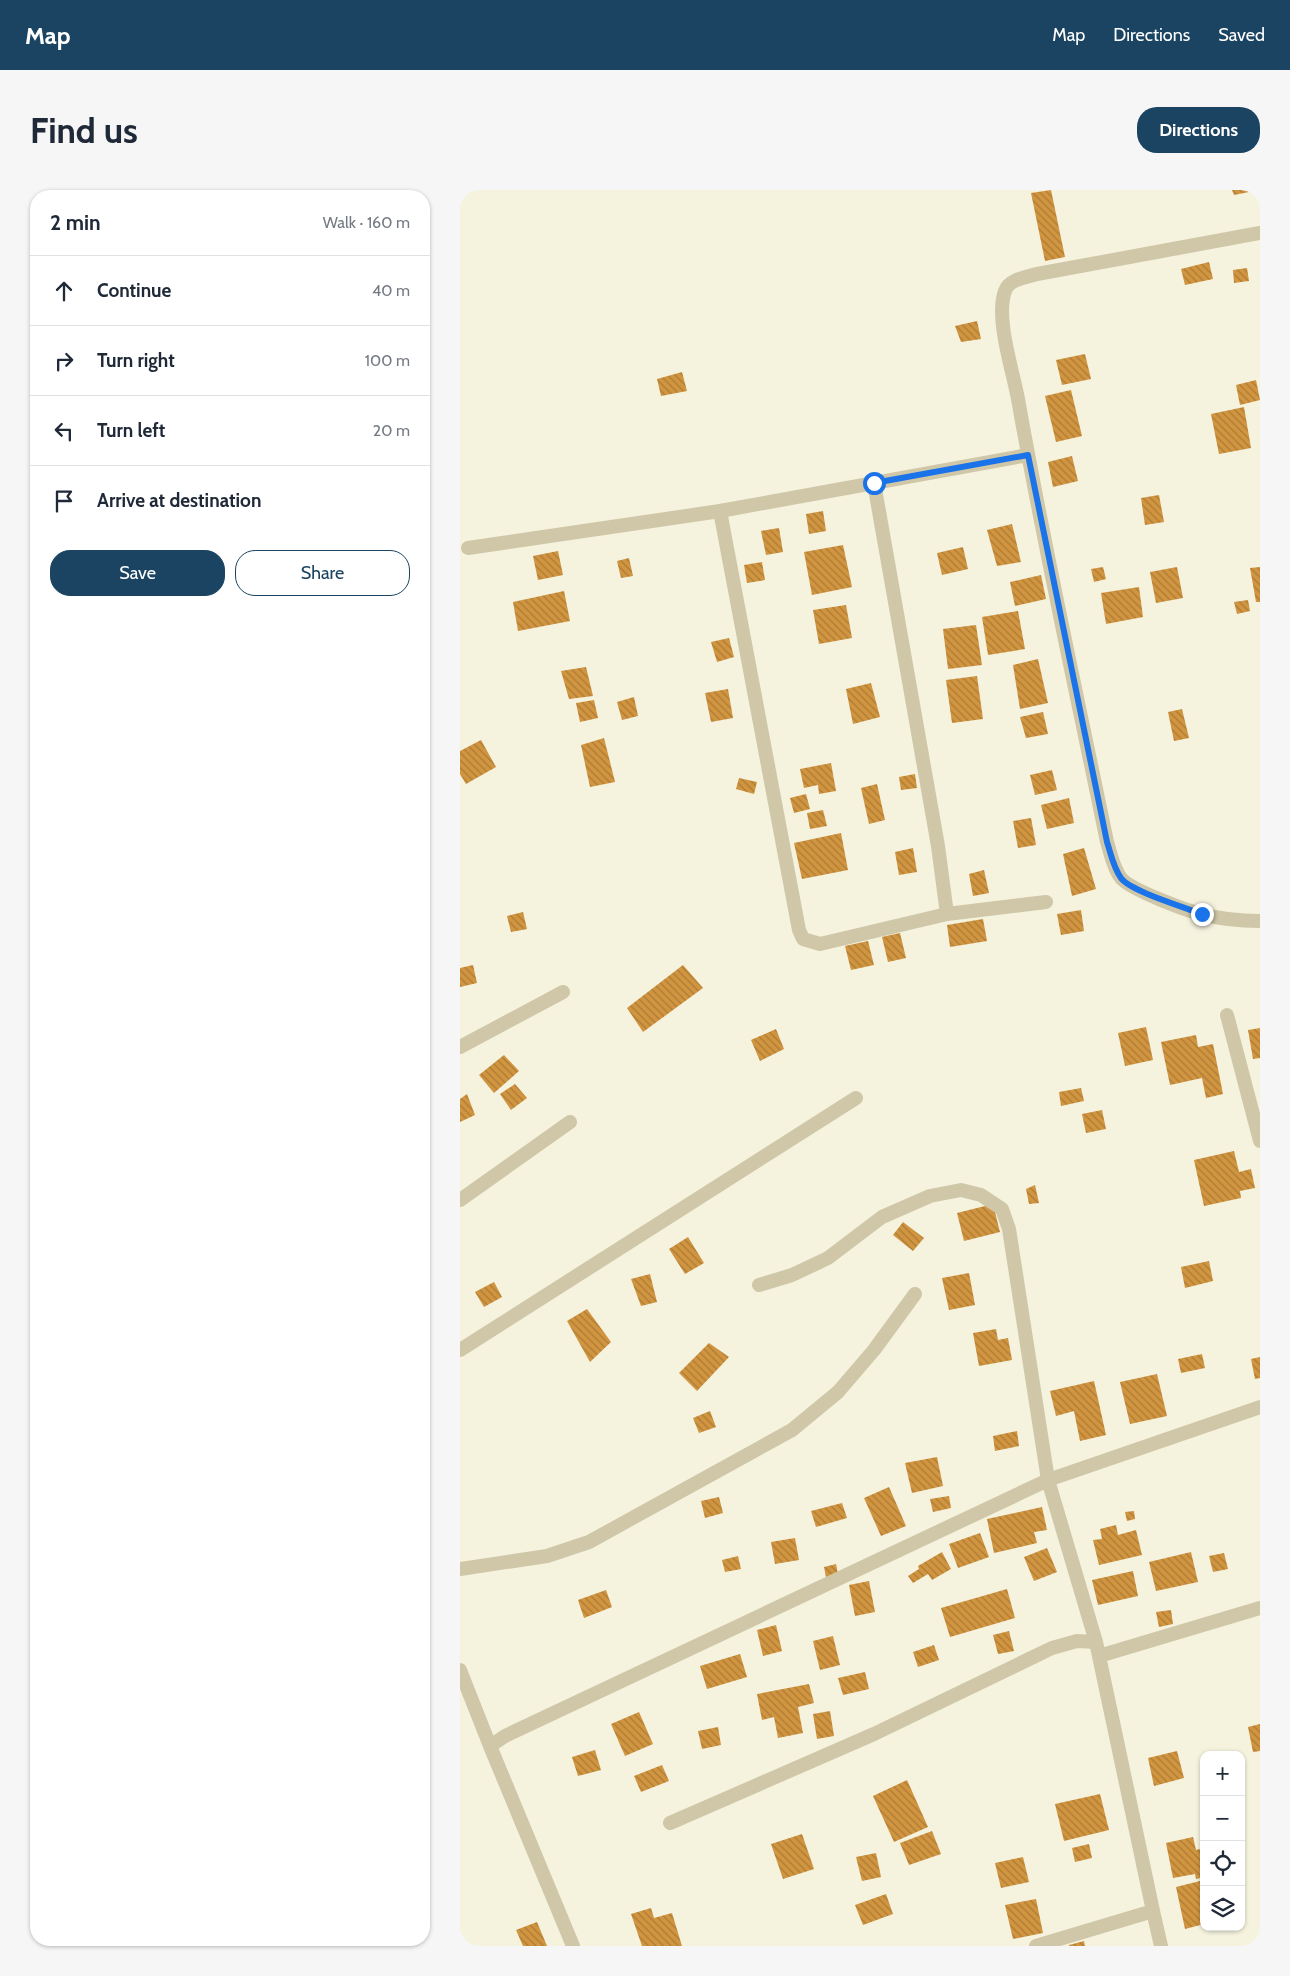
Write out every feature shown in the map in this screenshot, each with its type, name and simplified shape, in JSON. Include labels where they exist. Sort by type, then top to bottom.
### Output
[{"type":"street","points":[[1260,233],[1037,274],[1010,283],[1005,290],[1002,305],[1005,339],[1028,455],[1107,842],[1114,867],[1122,880],[1135,888],[1202,914],[1246,921],[1260,921]]},
{"type":"street","points":[[468,548],[720,511],[1028,455]]},
{"type":"street","points":[[874,483],[938,846],[947,914]]},
{"type":"street","points":[[720,511],[803,939],[820,944],[947,914],[1046,902]]},
{"type":"street","points":[[460,1047],[563,992]]},
{"type":"street","points":[[1227,1014],[1260,1140]]},
{"type":"street","points":[[460,1350],[856,1098]]},
{"type":"street","points":[[460,1200],[570,1122]]},
{"type":"street","points":[[759,1285],[792,1275],[828,1258],[882,1217],[930,1196],[961,1190],[981,1195],[1002,1209],[1009,1230],[1048,1480],[1097,1649],[1161,1946]]},
{"type":"street","points":[[460,1569],[547,1556],[589,1542],[792,1430],[838,1392],[874,1350],[915,1294]]},
{"type":"street","points":[[490,1746],[505,1736],[1048,1480],[1260,1407]]},
{"type":"street","points":[[670,1823],[874,1734],[1052,1648],[1078,1641],[1097,1649],[1260,1608]]},
{"type":"street","points":[[460,1670],[574,1946]]},
{"type":"street","points":[[1036,1946],[1153,1911]]},
{"type":"building","points":[[1051,190],[1065,257],[1045,261],[1031,193]]},
{"type":"building","points":[[1232,190],[1254,190],[1254,191],[1234,195]]},
{"type":"building","points":[[1209,262],[1213,279],[1185,285],[1181,269]]},
{"type":"building","points":[[1247,268],[1249,281],[1234,283],[1233,270]]},
{"type":"building","points":[[977,321],[981,339],[961,342],[955,326]]},
{"type":"building","points":[[1085,354],[1091,379],[1062,385],[1056,360]]},
{"type":"building","points":[[682,372],[687,391],[661,396],[657,379]]},
{"type":"building","points":[[1256,380],[1260,400],[1240,405],[1236,385]]},
{"type":"building","points":[[1071,390],[1082,436],[1056,442],[1045,396]]},
{"type":"building","points":[[1244,407],[1251,448],[1219,454],[1211,414]]},
{"type":"building","points":[[1072,456],[1078,481],[1053,487],[1048,462]]},
{"type":"building","points":[[1159,495],[1164,522],[1145,525],[1141,498]]},
{"type":"building","points":[[823,511],[826,531],[809,534],[806,514]]},
{"type":"building","points":[[1012,524],[1021,562],[997,566],[987,530]]},
{"type":"building","points":[[779,528],[783,552],[766,555],[761,531]]},
{"type":"building","points":[[843,545],[852,587],[812,595],[804,552]]},
{"type":"building","points":[[963,547],[968,569],[942,575],[937,553]]},
{"type":"building","points":[[558,551],[563,575],[538,580],[533,556]]},
{"type":"building","points":[[629,558],[633,576],[621,578],[617,561]]},
{"type":"building","points":[[762,562],[765,580],[747,583],[744,565]]},
{"type":"building","points":[[1103,567],[1106,579],[1094,582],[1091,569]]},
{"type":"building","points":[[1177,567],[1183,598],[1156,603],[1150,572]]},
{"type":"building","points":[[1260,567],[1260,602],[1256,602],[1250,568]]},
{"type":"building","points":[[1041,575],[1046,599],[1015,606],[1010,582]]},
{"type":"building","points":[[1139,587],[1143,617],[1106,624],[1101,593]]},
{"type":"building","points":[[564,591],[570,621],[518,631],[513,602]]},
{"type":"building","points":[[1248,600],[1250,611],[1237,614],[1234,602]]},
{"type":"building","points":[[846,605],[852,638],[819,644],[813,610]]},
{"type":"building","points":[[1018,611],[1025,649],[988,655],[982,617]]},
{"type":"building","points":[[976,625],[982,665],[948,669],[943,629]]},
{"type":"building","points":[[729,638],[734,657],[717,662],[711,642]]},
{"type":"building","points":[[1038,659],[1048,703],[1020,709],[1013,665]]},
{"type":"building","points":[[586,667],[593,696],[569,699],[561,671]]},
{"type":"building","points":[[977,676],[983,719],[952,723],[946,680]]},
{"type":"building","points":[[871,683],[880,717],[853,724],[846,689]]},
{"type":"building","points":[[728,689],[733,718],[711,722],[705,693]]},
{"type":"building","points":[[634,697],[638,716],[622,720],[617,702]]},
{"type":"building","points":[[594,700],[598,718],[580,722],[576,703]]},
{"type":"building","points":[[1182,709],[1189,738],[1174,741],[1168,712]]},
{"type":"building","points":[[1043,712],[1048,734],[1026,738],[1020,717]]},
{"type":"building","points":[[604,738],[615,782],[590,787],[581,745]]},
{"type":"building","points":[[481,740],[496,767],[466,784],[460,774],[460,751]]},
{"type":"building","points":[[831,763],[836,791],[819,794],[818,785],[804,788],[800,769]]},
{"type":"building","points":[[1052,770],[1057,790],[1035,795],[1030,775]]},
{"type":"building","points":[[915,774],[917,788],[901,790],[899,777]]},
{"type":"building","points":[[739,778],[757,782],[754,794],[736,789]]},
{"type":"building","points":[[877,784],[885,820],[869,824],[861,788]]},
{"type":"building","points":[[806,794],[810,809],[794,813],[790,798]]},
{"type":"building","points":[[1069,798],[1074,823],[1047,829],[1041,805]]},
{"type":"building","points":[[823,810],[827,826],[810,829],[807,813]]},
{"type":"building","points":[[1031,818],[1036,845],[1018,848],[1013,821]]},
{"type":"building","points":[[841,833],[848,870],[802,879],[794,843]]},
{"type":"building","points":[[913,848],[917,872],[899,875],[895,852]]},
{"type":"building","points":[[1084,848],[1096,889],[1072,896],[1063,854]]},
{"type":"building","points":[[984,870],[989,893],[973,896],[969,874]]},
{"type":"building","points":[[1081,910],[1084,931],[1061,935],[1057,914]]},
{"type":"building","points":[[523,912],[527,929],[511,932],[507,916]]},
{"type":"building","points":[[983,919],[987,941],[950,947],[947,925]]},
{"type":"building","points":[[900,933],[906,958],[888,962],[882,937]]},
{"type":"building","points":[[868,941],[874,965],[851,970],[845,946]]},
{"type":"building","points":[[473,965],[477,983],[460,987],[460,968]]},
{"type":"building","points":[[683,965],[703,988],[643,1032],[627,1008]]},
{"type":"building","points":[[1146,1027],[1153,1060],[1125,1066],[1118,1033]]},
{"type":"building","points":[[1260,1028],[1260,1058],[1253,1059],[1248,1030]]},
{"type":"building","points":[[776,1029],[784,1049],[760,1061],[751,1040]]},
{"type":"building","points":[[1196,1035],[1198,1047],[1213,1044],[1223,1094],[1206,1098],[1202,1078],[1170,1085],[1161,1042]]},
{"type":"building","points":[[504,1055],[519,1071],[494,1093],[479,1075]]},
{"type":"building","points":[[515,1084],[527,1098],[511,1110],[500,1094]]},
{"type":"building","points":[[1081,1088],[1084,1101],[1061,1106],[1059,1092]]},
{"type":"building","points":[[467,1094],[475,1115],[460,1122],[460,1099]]},
{"type":"building","points":[[1102,1110],[1106,1129],[1086,1133],[1082,1114]]},
{"type":"building","points":[[1234,1151],[1239,1172],[1251,1169],[1255,1188],[1240,1191],[1241,1198],[1204,1206],[1194,1160]]},
{"type":"building","points":[[1035,1185],[1039,1203],[1029,1204],[1026,1189]]},
{"type":"building","points":[[993,1204],[1000,1232],[964,1241],[957,1213]]},
{"type":"building","points":[[903,1222],[924,1238],[913,1251],[893,1235]]},
{"type":"building","points":[[688,1237],[704,1263],[685,1274],[669,1249]]},
{"type":"building","points":[[1209,1261],[1213,1281],[1185,1288],[1181,1267]]},
{"type":"building","points":[[969,1273],[975,1305],[949,1310],[942,1278]]},
{"type":"building","points":[[650,1274],[657,1302],[641,1306],[631,1279]]},
{"type":"building","points":[[494,1282],[502,1297],[484,1307],[475,1292]]},
{"type":"building","points":[[587,1309],[611,1342],[590,1362],[567,1321]]},
{"type":"building","points":[[996,1329],[998,1340],[1008,1338],[1012,1360],[979,1366],[973,1333]]},
{"type":"building","points":[[709,1343],[729,1357],[697,1391],[679,1373]]},
{"type":"building","points":[[1202,1354],[1205,1368],[1181,1373],[1178,1359]]},
{"type":"building","points":[[1260,1357],[1260,1378],[1255,1379],[1251,1359]]},
{"type":"building","points":[[1157,1374],[1167,1416],[1130,1424],[1120,1382]]},
{"type":"building","points":[[1094,1381],[1106,1435],[1080,1441],[1074,1411],[1056,1416],[1050,1391]]},
{"type":"building","points":[[710,1411],[716,1427],[699,1433],[693,1418]]},
{"type":"building","points":[[1017,1431],[1019,1446],[995,1451],[993,1436]]},
{"type":"building","points":[[937,1457],[943,1486],[912,1493],[905,1463]]},
{"type":"building","points":[[889,1487],[906,1526],[881,1536],[864,1498]]},
{"type":"building","points":[[949,1496],[951,1508],[933,1512],[930,1499]]},
{"type":"building","points":[[719,1497],[723,1513],[705,1518],[701,1501]]},
{"type":"building","points":[[842,1503],[847,1518],[816,1527],[811,1511]]},
{"type":"building","points":[[1042,1507],[1047,1530],[1034,1532],[1037,1543],[994,1553],[987,1519]]},
{"type":"building","points":[[1134,1511],[1135,1519],[1127,1521],[1125,1512]]},
{"type":"building","points":[[1116,1525],[1118,1535],[1136,1530],[1142,1555],[1099,1565],[1093,1540],[1102,1539],[1100,1529]]},
{"type":"building","points":[[980,1533],[989,1557],[958,1568],[949,1544]]},
{"type":"building","points":[[795,1538],[799,1560],[775,1564],[771,1542]]},
{"type":"building","points":[[1047,1548],[1057,1572],[1034,1581],[1024,1557]]},
{"type":"building","points":[[942,1552],[951,1569],[932,1580],[928,1574],[913,1583],[908,1576],[919,1569],[918,1566]]},
{"type":"building","points":[[1191,1552],[1198,1582],[1156,1591],[1149,1562]]},
{"type":"building","points":[[1224,1553],[1228,1569],[1213,1572],[1209,1556]]},
{"type":"building","points":[[738,1556],[741,1569],[725,1572],[722,1560]]},
{"type":"building","points":[[836,1564],[838,1574],[826,1577],[824,1567]]},
{"type":"building","points":[[1133,1571],[1138,1596],[1098,1605],[1092,1580]]},
{"type":"building","points":[[869,1581],[875,1612],[855,1616],[849,1585]]},
{"type":"building","points":[[1007,1589],[1015,1618],[950,1637],[941,1608]]},
{"type":"building","points":[[606,1590],[612,1607],[584,1618],[578,1600]]},
{"type":"building","points":[[1171,1610],[1173,1624],[1159,1627],[1156,1612]]},
{"type":"building","points":[[776,1625],[782,1651],[763,1656],[757,1630]]},
{"type":"building","points":[[1009,1631],[1014,1651],[998,1654],[993,1635]]},
{"type":"building","points":[[833,1636],[840,1665],[820,1670],[813,1641]]},
{"type":"building","points":[[934,1645],[939,1660],[918,1667],[913,1652]]},
{"type":"building","points":[[740,1654],[747,1677],[707,1689],[700,1666]]},
{"type":"building","points":[[865,1672],[869,1689],[843,1695],[838,1678]]},
{"type":"building","points":[[809,1684],[814,1703],[798,1707],[803,1733],[778,1738],[774,1717],[762,1720],[757,1694]]},
{"type":"building","points":[[830,1711],[834,1736],[817,1739],[813,1714]]},
{"type":"building","points":[[639,1712],[653,1744],[625,1756],[611,1724]]},
{"type":"building","points":[[1260,1724],[1260,1751],[1253,1752],[1248,1727]]},
{"type":"building","points":[[718,1727],[721,1745],[702,1749],[698,1731]]},
{"type":"building","points":[[595,1750],[601,1770],[578,1776],[572,1757]]},
{"type":"building","points":[[1177,1751],[1184,1778],[1154,1786],[1148,1758]]},
{"type":"building","points":[[662,1765],[669,1781],[641,1792],[634,1776]]},
{"type":"building","points":[[907,1780],[928,1827],[894,1842],[873,1796]]},
{"type":"building","points":[[1100,1794],[1109,1830],[1064,1841],[1055,1804]]},
{"type":"building","points":[[932,1831],[941,1854],[909,1865],[900,1843]]},
{"type":"building","points":[[802,1834],[814,1869],[783,1879],[771,1844]]},
{"type":"building","points":[[1193,1837],[1196,1850],[1200,1849],[1200,1878],[1196,1879],[1195,1874],[1173,1878],[1166,1843]]},
{"type":"building","points":[[1089,1844],[1092,1858],[1075,1862],[1072,1848]]},
{"type":"building","points":[[876,1853],[881,1877],[862,1881],[856,1857]]},
{"type":"building","points":[[1023,1857],[1029,1882],[1001,1888],[995,1863]]},
{"type":"building","points":[[1200,1881],[1200,1925],[1185,1929],[1176,1887]]},
{"type":"building","points":[[886,1894],[893,1914],[863,1925],[855,1905]]},
{"type":"building","points":[[1036,1899],[1043,1933],[1013,1939],[1005,1905]]},
{"type":"building","points":[[651,1908],[654,1918],[672,1913],[682,1946],[642,1946],[631,1914]]},
{"type":"building","points":[[537,1922],[547,1946],[523,1946],[516,1930]]},
{"type":"building","points":[[1084,1941],[1085,1946],[1069,1946],[1069,1945]]},
{"type":"route","points":[[874,483],[1028,455],[1107,842],[1114,867],[1122,880],[1135,888],[1202,914]]}]
